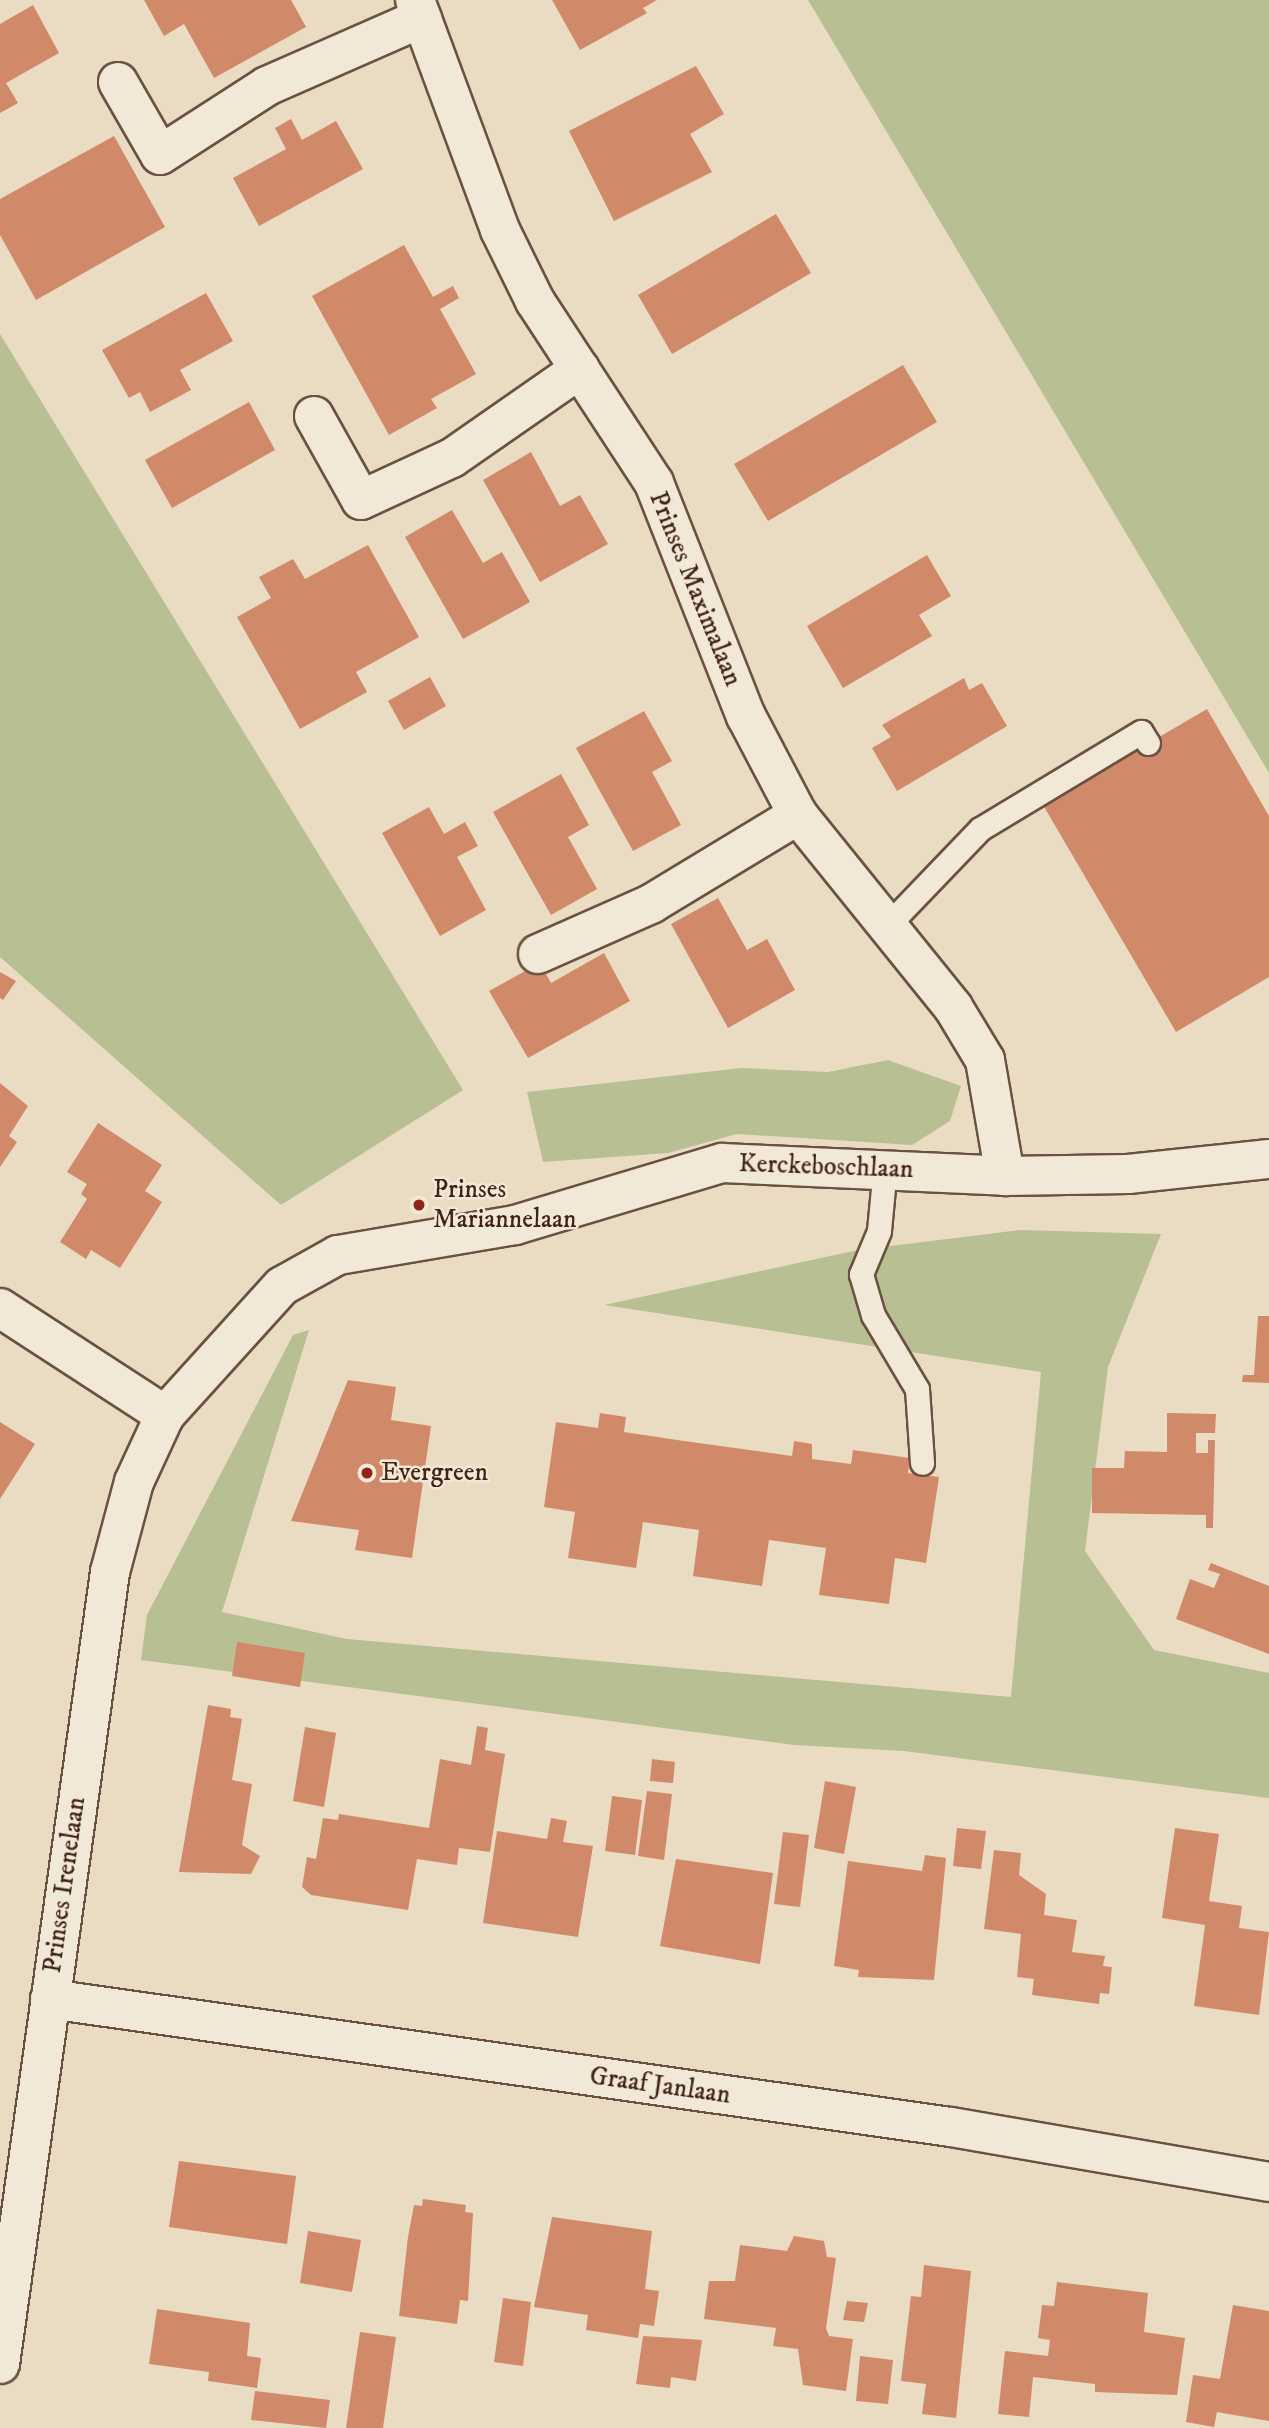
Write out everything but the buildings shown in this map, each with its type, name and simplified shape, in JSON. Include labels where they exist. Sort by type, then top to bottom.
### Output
[{"type":"street","name":"Prinses Maximalaan","points":[[118,82],[160,155],[267,86],[418,9],[500,230],[535,301],[654,483],[746,716],[798,815],[953,1007],[985,1060],[1005,1176]]},
{"type":"street","points":[[314,416],[361,500],[452,458],[580,369]]},
{"type":"street","points":[[538,954],[652,904],[798,815]]},
{"type":"street","name":"Kerckeboschlaan","points":[[165,1415],[282,1286],[338,1255],[515,1225],[722,1163],[885,1167],[1005,1176],[1128,1174],[1269,1159]]},
{"type":"street","points":[[0,1308],[165,1415]]},
{"type":"street","name":"Prinses Irenelaan","points":[[0,2364],[110,1572],[134,1482],[165,1415]]},
{"type":"street","name":"Graaf Janlaan","points":[[50,1999],[951,2127],[1269,2182]]},
{"type":"lane","points":[[887,926],[980,829],[1141,732],[1148,743]]},
{"type":"lane","points":[[885,1167],[879,1231],[861,1274],[873,1315],[917,1389],[922,1464]]},
{"type":"green space","points":[[808,0],[1269,0],[1269,773]]},
{"type":"green space","points":[[0,334],[463,1090],[281,1205],[0,957]]},
{"type":"green space","points":[[888,1060],[961,1086],[950,1121],[912,1145],[737,1134],[668,1153],[543,1162],[527,1092],[741,1068],[828,1072]]},
{"type":"green space","points":[[1020,1230],[1161,1234],[1108,1367],[1085,1551],[1154,1650],[1269,1673],[1269,1798],[904,1751],[794,1745],[141,1660],[147,1615],[293,1335],[309,1330],[222,1612],[347,1639],[1011,1697],[1041,1372],[604,1305],[858,1250]]},
{"type":"place","name":"Prinses Mariannelaan","points":[[419,1205]]},
{"type":"place","name":"Evergreen","points":[[367,1473]]}]
